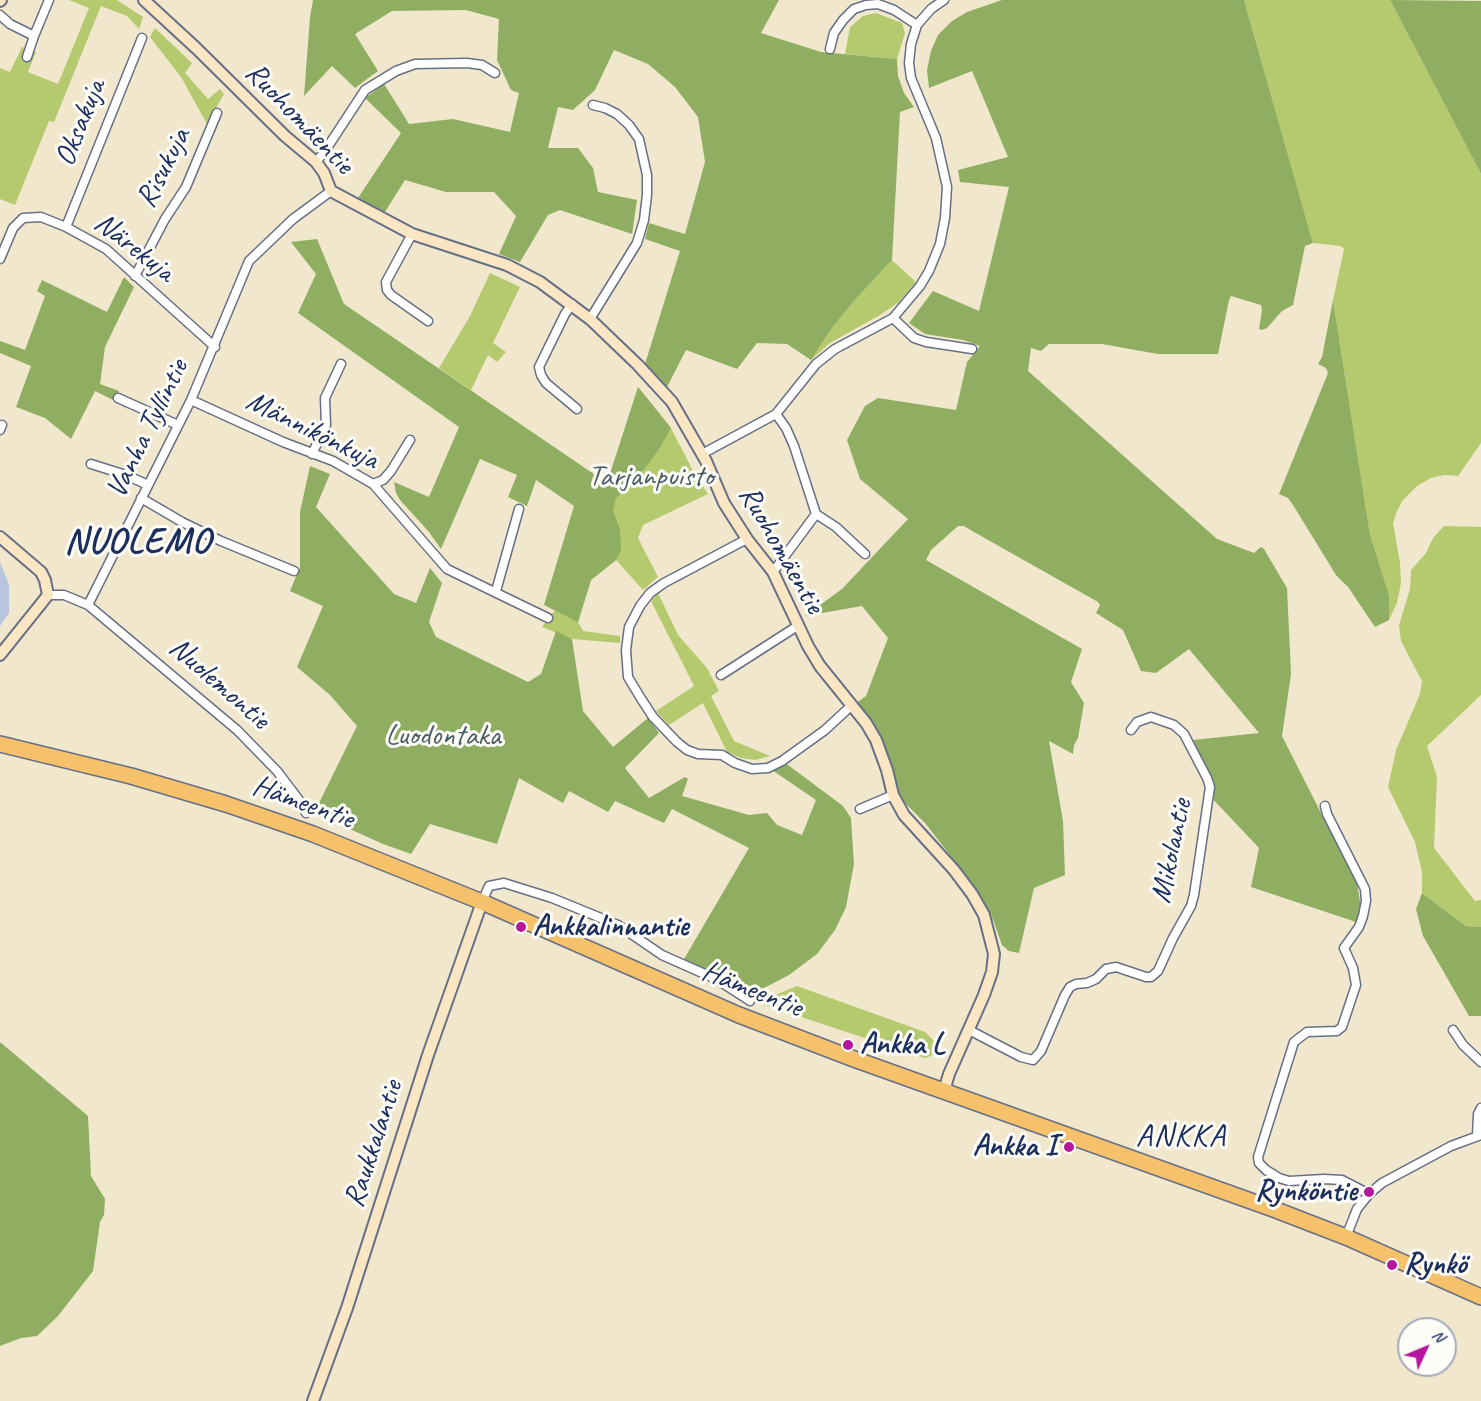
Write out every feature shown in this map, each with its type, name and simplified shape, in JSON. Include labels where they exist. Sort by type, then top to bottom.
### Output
[{"type":"highway","name":"Hämeentie","points":[[0,744],[131,776],[226,804],[313,834],[482,902],[739,1015],[854,1059],[1346,1237],[1481,1297]]},
{"type":"street","points":[[27,57],[49,0]]},
{"type":"street","name":"Ruohomäentie","points":[[144,0],[316,162],[324,173],[331,191],[412,234],[507,265],[540,282],[590,319],[638,365],[672,402],[702,454],[724,503],[747,539],[773,572],[820,666],[866,723],[876,740],[887,770],[892,795],[904,815],[954,870],[984,915],[994,954],[992,972],[944,1090]]},
{"type":"street","points":[[702,454],[776,414],[816,364],[835,349],[893,318],[929,272],[940,244],[947,187],[936,138],[911,78],[909,63],[911,44],[917,25],[931,9],[944,0]]},
{"type":"street","points":[[830,49],[834,33],[843,20],[855,9],[866,5],[878,4],[894,10],[917,25]]},
{"type":"street","points":[[0,15],[10,24],[34,36]]},
{"type":"street","name":"Oksakuja","points":[[66,227],[142,38]]},
{"type":"street","points":[[316,162],[325,152],[365,90],[396,71],[415,64],[466,63],[482,65],[495,73]]},
{"type":"street","points":[[590,319],[637,243],[644,220],[647,195],[647,175],[639,139],[617,114],[593,105]]},
{"type":"street","name":"Risukuja","points":[[135,276],[146,259],[165,219],[186,187],[217,113]]},
{"type":"street","name":"Vanha Tyllintie","points":[[88,605],[191,400],[249,261],[293,219],[331,191]]},
{"type":"street","name":"Närekuja","points":[[0,259],[13,228],[23,218],[40,217],[66,227],[106,249],[215,347]]},
{"type":"street","points":[[412,234],[386,282],[387,290],[391,296],[428,321]]},
{"type":"street","points":[[572,304],[539,367],[546,383],[577,409]]},
{"type":"street","points":[[893,318],[914,338],[972,349]]},
{"type":"street","points":[[312,454],[326,425],[325,398],[341,364]]},
{"type":"street","points":[[118,398],[178,425]]},
{"type":"street","name":"Männikönkuja","points":[[191,400],[312,454],[333,461],[373,484],[447,569],[548,618]]},
{"type":"street","points":[[776,414],[786,428],[794,446],[816,514],[836,527],[865,554]]},
{"type":"street","points":[[373,484],[383,480],[391,471],[410,440]]},
{"type":"street","points":[[91,464],[148,485]]},
{"type":"street","points":[[141,498],[221,541],[294,571]]},
{"type":"street","points":[[496,591],[519,508]]},
{"type":"street","points":[[773,572],[816,514]]},
{"type":"street","points":[[0,537],[41,572],[48,595]]},
{"type":"street","points":[[747,539],[664,583],[650,593],[640,606],[629,627],[626,650],[628,676],[640,697],[653,717],[687,750],[698,754],[722,755],[752,769],[768,768],[782,761],[825,730],[851,706]]},
{"type":"street","points":[[48,595],[64,596],[88,605]]},
{"type":"street","points":[[0,655],[48,595]]},
{"type":"street","name":"Nuolemontie","points":[[88,605],[237,730],[283,778],[306,813]]},
{"type":"street","points":[[721,675],[799,625]]},
{"type":"street","name":"Mikolantie","points":[[969,1029],[1021,1057],[1032,1060],[1041,1051],[1070,987],[1087,983],[1096,979],[1106,969],[1116,967],[1146,977],[1151,977],[1158,971],[1191,906],[1210,787],[1184,734],[1174,725],[1151,717],[1137,722],[1131,730]]},
{"type":"street","points":[[860,809],[892,795]]},
{"type":"street","points":[[1325,806],[1365,889],[1366,901],[1363,916],[1359,927],[1344,948],[1353,968],[1356,985],[1342,1027],[1337,1031],[1307,1032],[1294,1042],[1258,1157],[1259,1163],[1266,1170],[1289,1181],[1342,1180],[1369,1194]]},
{"type":"street","points":[[482,902],[489,886],[504,883],[552,898],[618,925],[662,955],[716,979],[750,1001]]},
{"type":"street","name":"Raukkalantie","points":[[313,1401],[347,1308],[428,1055],[482,902]]},
{"type":"street","points":[[1453,1030],[1463,1045],[1481,1062]]},
{"type":"street","points":[[1346,1237],[1357,1209],[1369,1194],[1382,1184],[1451,1146],[1479,1136],[1478,1114],[1481,1108]]},
{"type":"shaded area","points":[[0,562],[9,585],[9,613],[0,626]]},
{"type":"green space","points":[[69,0],[117,0],[143,17],[139,29],[127,16],[101,6],[54,122],[49,121],[15,205],[0,199],[0,68],[10,72],[22,47],[36,52],[28,72],[58,84],[89,8]]},
{"type":"green space","points":[[313,0],[779,0],[761,33],[821,52],[897,59],[898,76],[904,93],[914,107],[900,112],[892,260],[853,302],[811,360],[787,344],[757,343],[737,369],[686,350],[666,389],[645,364],[680,251],[645,239],[649,223],[685,234],[705,162],[698,117],[675,87],[648,64],[614,50],[595,90],[573,110],[558,107],[548,148],[578,148],[593,168],[598,192],[637,200],[632,234],[560,210],[548,215],[520,262],[499,254],[516,216],[494,192],[446,192],[405,180],[385,212],[358,198],[401,133],[365,98],[384,84],[409,124],[453,119],[510,132],[519,93],[511,90],[497,60],[499,19],[466,10],[392,11],[355,34],[378,71],[355,88],[332,66],[304,96]]},
{"type":"green space","points":[[1002,0],[1244,0],[1313,243],[1305,246],[1293,305],[1282,311],[1267,328],[1262,330],[1259,329],[1261,305],[1231,296],[1218,354],[1158,354],[1102,344],[1049,344],[1041,351],[1031,348],[1028,371],[1217,539],[1254,553],[1261,547],[1264,549],[1287,588],[1291,674],[1282,736],[1357,884],[1361,907],[1359,923],[1251,887],[1259,848],[1210,796],[1213,787],[1211,777],[1193,740],[1259,733],[1189,649],[1156,673],[1141,671],[1123,630],[1096,613],[1100,605],[1098,602],[964,526],[958,526],[931,550],[926,560],[1082,649],[1071,682],[1084,703],[1073,754],[1049,741],[1063,821],[1065,875],[1034,888],[1019,953],[1009,951],[1002,945],[991,914],[970,881],[925,823],[904,802],[855,704],[866,696],[888,638],[862,606],[805,616],[842,589],[908,519],[860,479],[847,440],[865,406],[878,398],[956,410],[967,362],[980,346],[963,340],[925,334],[909,323],[933,291],[979,311],[1009,187],[960,182],[958,170],[1008,157],[972,71],[929,88],[927,70],[931,51],[938,35],[952,21],[967,12]]},
{"type":"green space","points":[[1244,0],[1390,0],[1481,174],[1481,443],[1458,476],[1444,475],[1431,478],[1417,486],[1403,500],[1397,511],[1393,523],[1401,583],[1397,603],[1389,620],[1389,595],[1370,536],[1333,300],[1344,249],[1341,246],[1313,243]]},
{"type":"green space","points":[[1390,0],[1481,1],[1481,174]]},
{"type":"green space","points":[[876,13],[902,23],[905,33],[897,59],[845,54],[850,27],[863,16]]},
{"type":"green space","points":[[155,28],[192,63],[185,73],[208,99],[220,89],[224,94],[207,124],[181,77],[150,37]]},
{"type":"green space","points":[[317,239],[344,304],[607,483],[638,387],[671,428],[658,451],[635,481],[616,498],[613,510],[620,530],[621,551],[616,560],[591,580],[578,622],[544,605],[574,506],[536,480],[527,506],[508,497],[517,475],[480,459],[441,549],[400,500],[394,482],[429,497],[459,427],[298,313],[316,274],[291,242]]},
{"type":"green space","points":[[892,260],[916,282],[899,302],[830,343],[811,360],[853,302]]},
{"type":"green space","points":[[490,273],[520,287],[493,343],[506,352],[497,362],[488,355],[471,390],[439,368],[470,316]]},
{"type":"green space","points":[[124,277],[134,287],[105,347],[100,384],[119,391],[115,401],[95,391],[71,439],[45,418],[16,407],[31,366],[0,353],[0,341],[25,350],[45,296],[37,291],[42,280],[107,312]]},
{"type":"green space","points":[[1333,300],[1370,535],[1389,595],[1389,620],[1375,627],[1348,587],[1336,575],[1288,498],[1279,494],[1328,373],[1326,368],[1318,364],[1322,357]]},
{"type":"green space","name":"Tarjanpuisto","points":[[638,387],[671,428],[693,471],[708,494],[643,525],[638,538],[658,577],[643,590],[616,560],[591,580],[578,622],[583,631],[620,636],[620,643],[572,639],[542,627],[555,610],[569,615]]},
{"type":"green space","name":"Luodontaka","points":[[310,466],[330,474],[316,507],[394,594],[416,603],[430,568],[442,583],[429,622],[436,637],[528,682],[541,674],[556,631],[572,639],[583,711],[613,747],[648,718],[659,733],[625,768],[649,798],[685,777],[688,779],[682,796],[749,815],[767,813],[777,825],[802,835],[816,800],[772,770],[784,762],[843,806],[851,818],[854,864],[846,907],[835,930],[817,954],[789,975],[758,991],[744,989],[684,959],[749,848],[672,809],[664,823],[615,801],[608,812],[569,791],[563,803],[519,778],[497,844],[430,824],[411,854],[352,830],[328,817],[317,807],[357,726],[330,695],[297,667],[323,606],[290,591],[300,567],[300,512]]},
{"type":"green space","points":[[1444,526],[1481,527],[1481,695],[1427,746],[1437,777],[1434,848],[1475,901],[1481,900],[1481,927],[1466,926],[1422,893],[1422,872],[1415,842],[1388,787],[1396,750],[1420,694],[1422,681],[1401,641],[1399,625],[1410,589],[1411,570],[1426,553],[1433,538]]},
{"type":"green space","points":[[658,593],[678,635],[707,668],[719,691],[711,696],[734,741],[770,756],[755,760],[741,758],[727,752],[703,703],[669,725],[656,711],[694,686],[651,601]]},
{"type":"green space","points":[[1422,893],[1466,926],[1481,927],[1481,1016],[1469,1016],[1423,936],[1416,909]]},
{"type":"green space","points":[[797,986],[925,1032],[939,1046],[931,1056],[925,1058],[765,1005],[761,1001]]},
{"type":"green space","points":[[0,1042],[88,1116],[91,1176],[105,1199],[93,1271],[58,1316],[37,1336],[21,1338],[0,1346]]},
{"type":"place","name":"Ankkalinnantie","points":[[521,927]]},
{"type":"place","name":"Ankka L","points":[[848,1045]]},
{"type":"place","name":"Ankka I","points":[[1069,1147]]},
{"type":"place","name":"Rynköntie","points":[[1369,1192]]},
{"type":"place","name":"Rynkö","points":[[1392,1265]]},
{"type":"district","name":"NUOLEMO","points":[[138,543]]},
{"type":"district","name":"ANKKA","points":[[1181,1137]]}]
